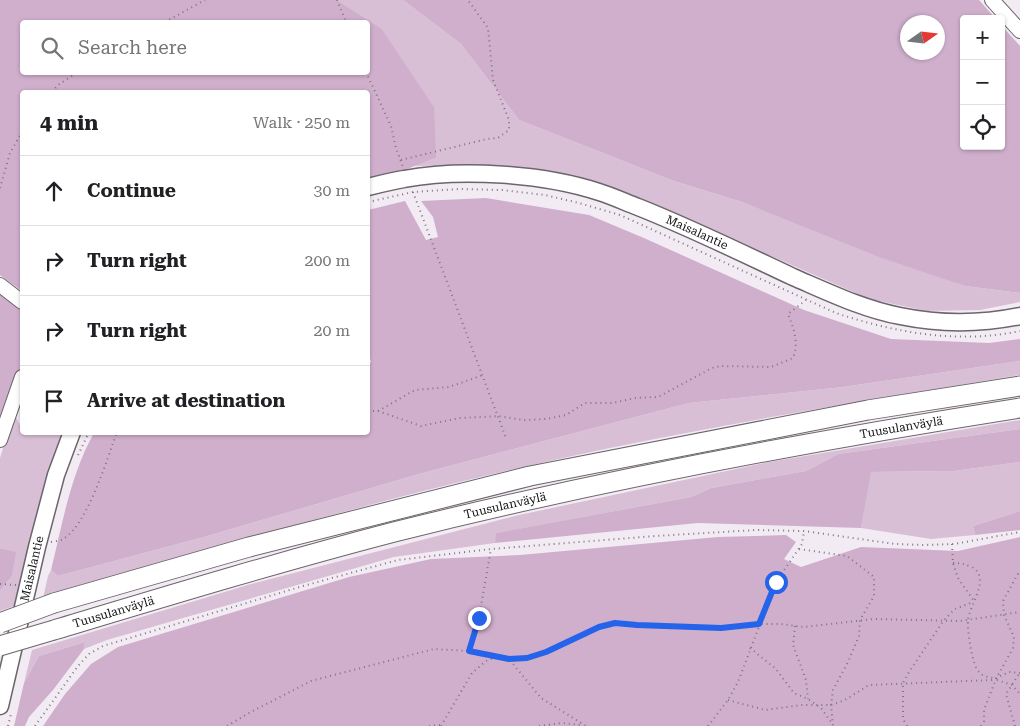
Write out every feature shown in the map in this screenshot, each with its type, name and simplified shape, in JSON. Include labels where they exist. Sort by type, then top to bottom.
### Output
[{"type":"highway","name":"Tuusulanväylä","points":[[0,623],[54,603],[248,547],[530,476],[868,410],[1020,386]]},
{"type":"highway","name":"Tuusulanväylä","points":[[0,646],[254,569],[395,532],[544,497],[703,462],[873,431],[1020,408]]},
{"type":"main road","name":"Maisalantie","points":[[370,187],[410,186],[472,174],[517,177],[567,184],[599,192],[667,219],[822,290],[866,307],[899,316],[956,322],[985,321],[1020,316]]},
{"type":"main road","name":"Maisalantie","points":[[0,706],[37,547],[56,475],[71,435]]},
{"type":"street","points":[[992,0],[1020,31]]},
{"type":"street","points":[[0,285],[20,300]]},
{"type":"street","points":[[0,440],[20,383]]},
{"type":"path","points":[[169,20],[205,0]]},
{"type":"path","points":[[337,0],[345,20]]},
{"type":"path","points":[[401,160],[486,139],[498,138],[509,130],[510,120],[493,80],[488,28],[468,0]]},
{"type":"path","points":[[54,90],[73,75]]},
{"type":"path","points":[[367,75],[392,126],[396,148],[506,438]]},
{"type":"path","points":[[0,188],[10,153],[20,136]]},
{"type":"path","points":[[370,201],[410,186],[502,190],[545,195],[620,215],[806,300],[788,314],[794,330],[797,349],[792,358],[771,367],[720,366],[712,368],[658,397],[635,398],[613,403],[585,403],[566,415],[546,419],[523,420],[498,416],[460,418],[421,426],[370,411]]},
{"type":"path","points":[[378,412],[415,390],[449,387],[482,375]]},
{"type":"path","points":[[51,542],[63,539],[90,506],[116,435]]},
{"type":"path","points":[[34,726],[78,666],[89,654],[103,646],[303,586],[398,560],[491,549],[756,530],[804,531],[895,544],[952,544],[1020,532]]},
{"type":"path","points":[[708,726],[728,700],[738,682],[776,582],[802,544],[804,531]]},
{"type":"path","points":[[952,544],[958,578],[974,601]]},
{"type":"path","points":[[469,651],[479,618],[491,549]]},
{"type":"path","points":[[799,549],[847,556],[874,578],[874,596],[860,620],[859,636],[833,690],[831,704],[832,725]]},
{"type":"path","points":[[954,563],[962,562],[974,568],[979,574],[980,580],[968,620],[974,666],[981,674],[1012,685],[1020,694]]},
{"type":"path","points":[[981,726],[984,721],[984,710],[996,679],[1013,648],[1014,637],[1004,616],[1003,601],[1020,570]]},
{"type":"path","points":[[907,726],[903,719],[903,683],[944,620],[955,609],[974,601]]},
{"type":"path","points":[[227,726],[311,681],[434,649],[469,651],[509,659],[527,658],[546,652],[572,638],[599,627],[615,623],[721,628],[759,624],[804,627],[860,620],[968,620],[1004,616],[1020,612]]},
{"type":"path","points":[[795,626],[793,645],[806,680],[808,699]]},
{"type":"path","points":[[750,648],[776,669],[794,693],[818,706],[832,725]]},
{"type":"path","points":[[429,726],[442,726],[472,673],[486,661],[497,657]]},
{"type":"path","points":[[509,659],[541,698],[585,725]]},
{"type":"path","points":[[728,700],[765,710],[818,706],[845,700],[869,685],[996,679],[1009,672],[1020,673],[1006,694],[1015,726]]},
{"type":"path","points":[[539,726],[585,725]]},
{"type":"shaded area","points":[[0,0],[337,0],[368,20],[20,20],[20,75],[370,75],[370,21],[381,28],[434,107],[436,158],[399,172],[370,178],[370,90],[20,90],[20,290],[0,275]]},
{"type":"shaded area","points":[[337,0],[403,0],[461,44],[519,120],[674,181],[742,202],[965,286],[1020,293],[1020,302],[980,310],[927,311],[869,299],[630,194],[557,172],[494,165],[414,166],[436,158],[381,28]]},
{"type":"shaded area","points":[[403,0],[979,0],[992,15],[960,15],[960,150],[1005,150],[1005,29],[1020,46],[1020,293],[965,286],[879,257],[742,202],[674,181],[519,120],[461,44]]},
{"type":"shaded area","points":[[486,198],[589,215],[804,310],[891,339],[989,343],[1020,339],[1020,361],[843,387],[689,403],[419,474],[204,537],[58,576],[51,570],[73,482],[93,435],[370,435],[370,210],[405,201],[426,240],[438,237],[433,217],[421,201]]},
{"type":"shaded area","points":[[0,292],[20,310],[20,370],[0,425]]},
{"type":"shaded area","points":[[1020,361],[1020,375],[728,425],[554,460],[490,475],[297,524],[43,598],[51,570],[58,576],[204,537],[419,474],[689,403],[843,387]]},
{"type":"shaded area","points":[[14,413],[20,425],[20,435],[62,435],[58,451],[47,473],[17,605],[0,611],[0,591],[12,576],[15,552],[0,548],[0,458]]},
{"type":"shaded area","points":[[1020,420],[1020,429],[838,454],[806,471],[711,488],[691,497],[497,533],[495,543],[394,557],[107,640],[84,649],[85,642],[39,656],[24,683],[32,650],[251,584],[519,515],[769,462]]},
{"type":"shaded area","points":[[1020,429],[1020,462],[954,471],[871,472],[861,528],[698,523],[495,543],[496,533],[691,497],[711,488],[806,471],[838,454]]},
{"type":"shaded area","points":[[1020,462],[1020,511],[973,526],[975,535],[931,539],[861,528],[870,472],[954,471]]},
{"type":"shaded area","points":[[1020,511],[1020,530],[975,535],[973,526]]},
{"type":"shaded area","points":[[786,535],[796,542],[784,559],[801,567],[861,547],[958,551],[1020,537],[1020,726],[43,726],[65,694],[91,664],[118,647],[349,577],[431,559],[520,555],[718,537]]},
{"type":"shaded area","points":[[0,548],[16,552],[12,576],[0,591]]},
{"type":"shaded area","points":[[85,642],[84,649],[53,690],[29,717],[25,726],[14,726],[24,683],[39,656]]},
{"type":"route","points":[[479,618],[469,651],[509,659],[527,658],[546,652],[572,638],[599,627],[615,623],[721,628],[759,624],[776,582]]}]
